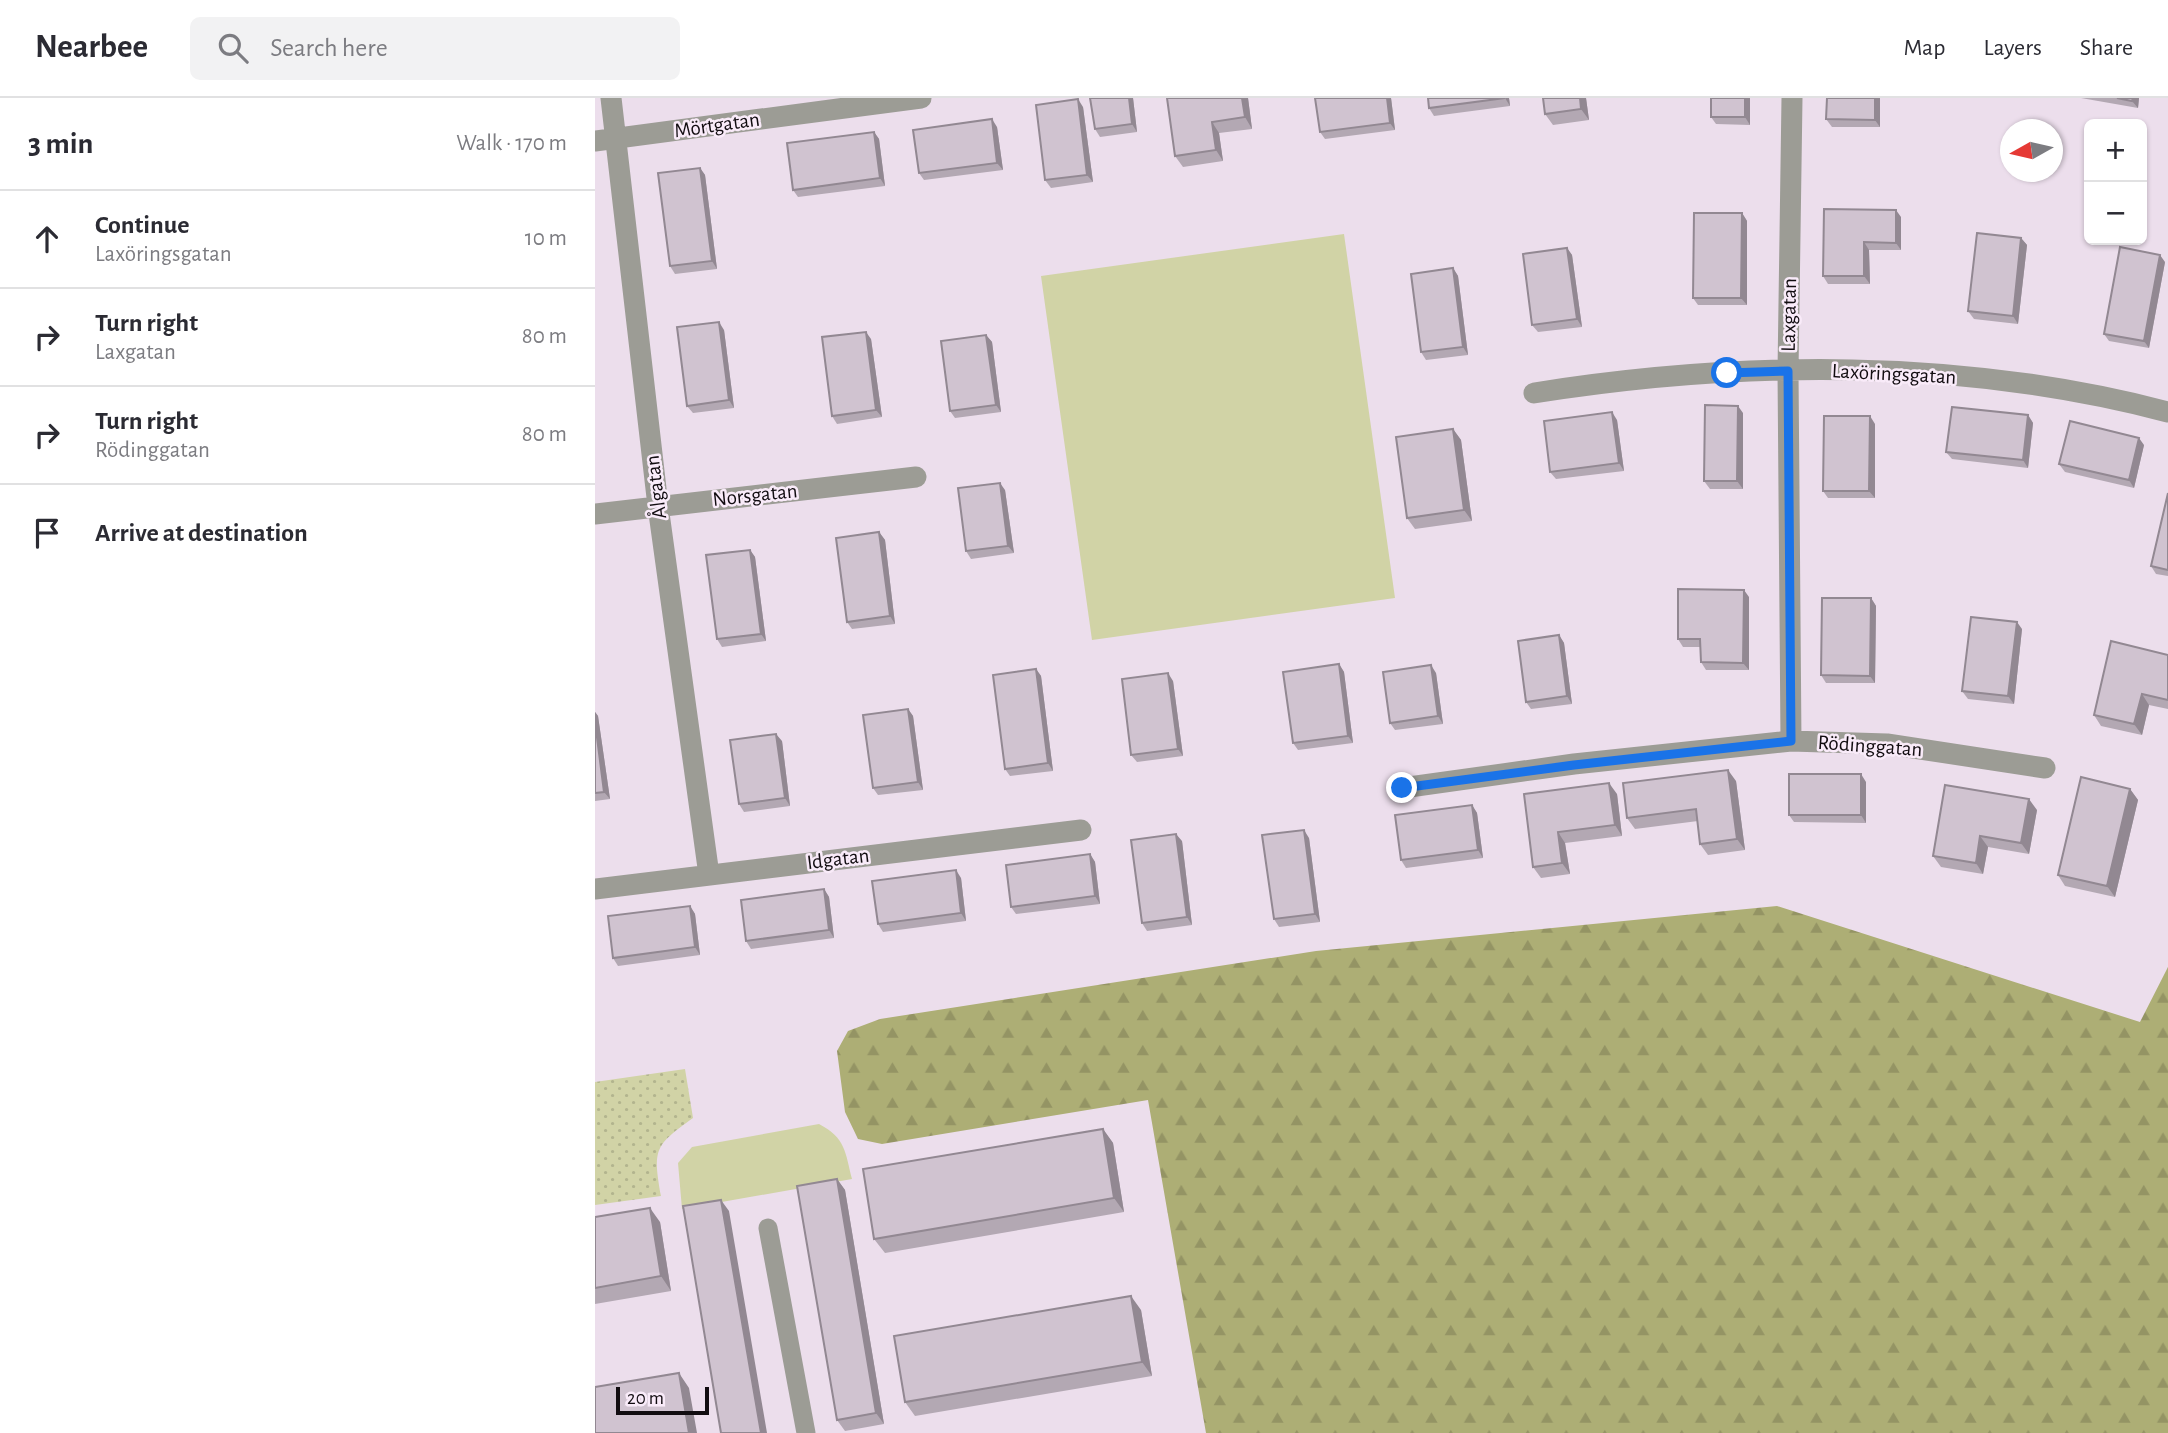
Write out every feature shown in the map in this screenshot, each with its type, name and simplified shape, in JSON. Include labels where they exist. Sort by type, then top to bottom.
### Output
[{"type":"street","name":"Ålgatan","points":[[611,98],[658,506],[709,875]]},
{"type":"street","name":"Mörtgatan","points":[[595,141],[922,98]]},
{"type":"street","name":"Laxgatan","points":[[1791,98],[1788,371],[1791,741]]},
{"type":"street","name":"Laxöringsgatan","points":[[1534,393],[1618,380],[1839,369],[1969,378],[2137,404],[2168,412]]},
{"type":"street","name":"Norsgatan","points":[[595,514],[916,477]]},
{"type":"street","name":"Rödinggatan","points":[[1402,788],[1574,765],[1791,741],[1887,744],[2045,768]]},
{"type":"street","name":"Idgatan","points":[[595,889],[1081,830]]},
{"type":"lane","points":[[768,1228],[806,1433]]},
{"type":"green space","points":[[1344,234],[1395,598],[1092,640],[1041,276]]},
{"type":"green space","points":[[1777,906],[2140,1022],[2168,967],[2168,1433],[1206,1433],[1148,1100],[882,1144],[858,1139],[845,1112],[837,1051],[848,1031],[880,1019],[1316,951]]},
{"type":"green space","points":[[685,1069],[693,1118],[670,1135],[659,1150],[657,1168],[661,1196],[595,1205],[595,1082]]},
{"type":"green space","points":[[819,1124],[839,1140],[846,1153],[852,1179],[682,1209],[678,1163],[692,1147]]},
{"type":"building","points":[[1090,98],[1129,98],[1132,124],[1095,129]]},
{"type":"building","points":[[1167,98],[1242,98],[1245,117],[1212,122],[1216,150],[1175,156]]},
{"type":"building","points":[[1315,98],[1387,98],[1390,123],[1320,132]]},
{"type":"building","points":[[1428,98],[1505,98],[1429,108]]},
{"type":"building","points":[[1543,98],[1580,98],[1581,109],[1545,114]]},
{"type":"building","points":[[1711,98],[1745,98],[1745,117],[1711,117]]},
{"type":"building","points":[[1827,98],[1875,98],[1875,120],[1826,119]]},
{"type":"building","points":[[1078,99],[1087,175],[1045,180],[1036,105]]},
{"type":"building","points":[[992,119],[997,163],[919,173],[913,130]]},
{"type":"building","points":[[874,132],[880,178],[793,190],[787,143]]},
{"type":"building","points":[[700,168],[712,261],[670,266],[658,173]]},
{"type":"building","points":[[1824,209],[1896,210],[1896,243],[1864,242],[1864,276],[1823,276]]},
{"type":"building","points":[[1694,213],[1742,213],[1741,298],[1693,298]]},
{"type":"building","points":[[1977,233],[2021,238],[2013,316],[1968,311]]},
{"type":"building","points":[[2120,247],[2160,255],[2144,341],[2104,334]]},
{"type":"building","points":[[1567,248],[1577,319],[1532,325],[1523,254]]},
{"type":"building","points":[[1453,268],[1463,347],[1421,352],[1411,274]]},
{"type":"building","points":[[719,322],[729,400],[687,406],[677,327]]},
{"type":"building","points":[[866,332],[876,410],[832,416],[822,337]]},
{"type":"building","points":[[986,335],[996,405],[950,411],[941,341]]},
{"type":"building","points":[[1705,405],[1738,406],[1737,481],[1704,481]]},
{"type":"building","points":[[1952,407],[2028,415],[2023,460],[1946,452]]},
{"type":"building","points":[[1612,412],[1619,463],[1550,472],[1544,421]]},
{"type":"building","points":[[1824,416],[1870,416],[1869,491],[1823,491]]},
{"type":"building","points":[[2070,421],[2139,438],[2129,480],[2059,464]]},
{"type":"building","points":[[1453,429],[1464,510],[1407,518],[1396,437]]},
{"type":"building","points":[[1000,483],[1008,546],[966,551],[958,488]]},
{"type":"building","points":[[2168,493],[2168,570],[2151,566]]},
{"type":"building","points":[[879,532],[890,616],[847,622],[836,538]]},
{"type":"building","points":[[750,550],[761,634],[717,639],[706,555]]},
{"type":"building","points":[[1678,589],[1744,590],[1743,663],[1701,662],[1700,639],[1678,639]]},
{"type":"building","points":[[1822,598],[1871,598],[1870,676],[1821,675]]},
{"type":"building","points":[[1971,617],[2017,622],[2008,696],[1962,691]]},
{"type":"building","points":[[1559,635],[1567,696],[1526,702],[1518,641]]},
{"type":"building","points":[[2111,641],[2168,655],[2168,700],[2142,694],[2134,724],[2094,715]]},
{"type":"building","points":[[1339,664],[1348,736],[1293,743],[1283,672]]},
{"type":"building","points":[[1431,665],[1438,716],[1390,723],[1383,672]]},
{"type":"building","points":[[1036,669],[1048,763],[1005,769],[993,675]]},
{"type":"building","points":[[1168,673],[1178,749],[1131,755],[1122,679]]},
{"type":"building","points":[[908,709],[918,782],[873,788],[863,715]]},
{"type":"building","points":[[595,722],[604,792],[595,793]]},
{"type":"building","points":[[776,734],[785,798],[739,804],[730,740]]},
{"type":"building","points":[[1728,770],[1737,839],[1700,844],[1696,809],[1627,818],[1623,783]]},
{"type":"building","points":[[1789,774],[1861,774],[1861,815],[1789,815]]},
{"type":"building","points":[[2081,777],[2130,789],[2107,886],[2058,875]]},
{"type":"building","points":[[1609,783],[1615,825],[1558,832],[1562,863],[1533,867],[1524,794]]},
{"type":"building","points":[[1945,785],[2029,799],[2021,843],[1980,836],[1976,863],[1933,856]]},
{"type":"building","points":[[1472,805],[1478,850],[1401,860],[1395,815]]},
{"type":"building","points":[[1304,830],[1315,914],[1274,919],[1262,835]]},
{"type":"building","points":[[1176,834],[1187,917],[1142,923],[1131,840]]},
{"type":"building","points":[[1090,854],[1095,896],[1011,907],[1006,865]]},
{"type":"building","points":[[956,870],[961,913],[878,924],[872,881]]},
{"type":"building","points":[[824,889],[829,930],[746,941],[741,900]]},
{"type":"building","points":[[690,906],[695,947],[613,958],[608,916]]},
{"type":"building","points":[[1103,1129],[1114,1198],[874,1239],[863,1169]]},
{"type":"building","points":[[837,1179],[876,1413],[837,1420],[797,1186]]},
{"type":"building","points":[[721,1200],[761,1433],[721,1433],[683,1206]]},
{"type":"building","points":[[650,1208],[661,1276],[595,1288],[595,1217]]},
{"type":"building","points":[[1131,1296],[1142,1362],[905,1402],[894,1336]]},
{"type":"building","points":[[679,1373],[689,1433],[595,1433],[595,1387]]},
{"type":"route","points":[[1402,788],[1574,765],[1791,741],[1788,371],[1727,373]]}]
